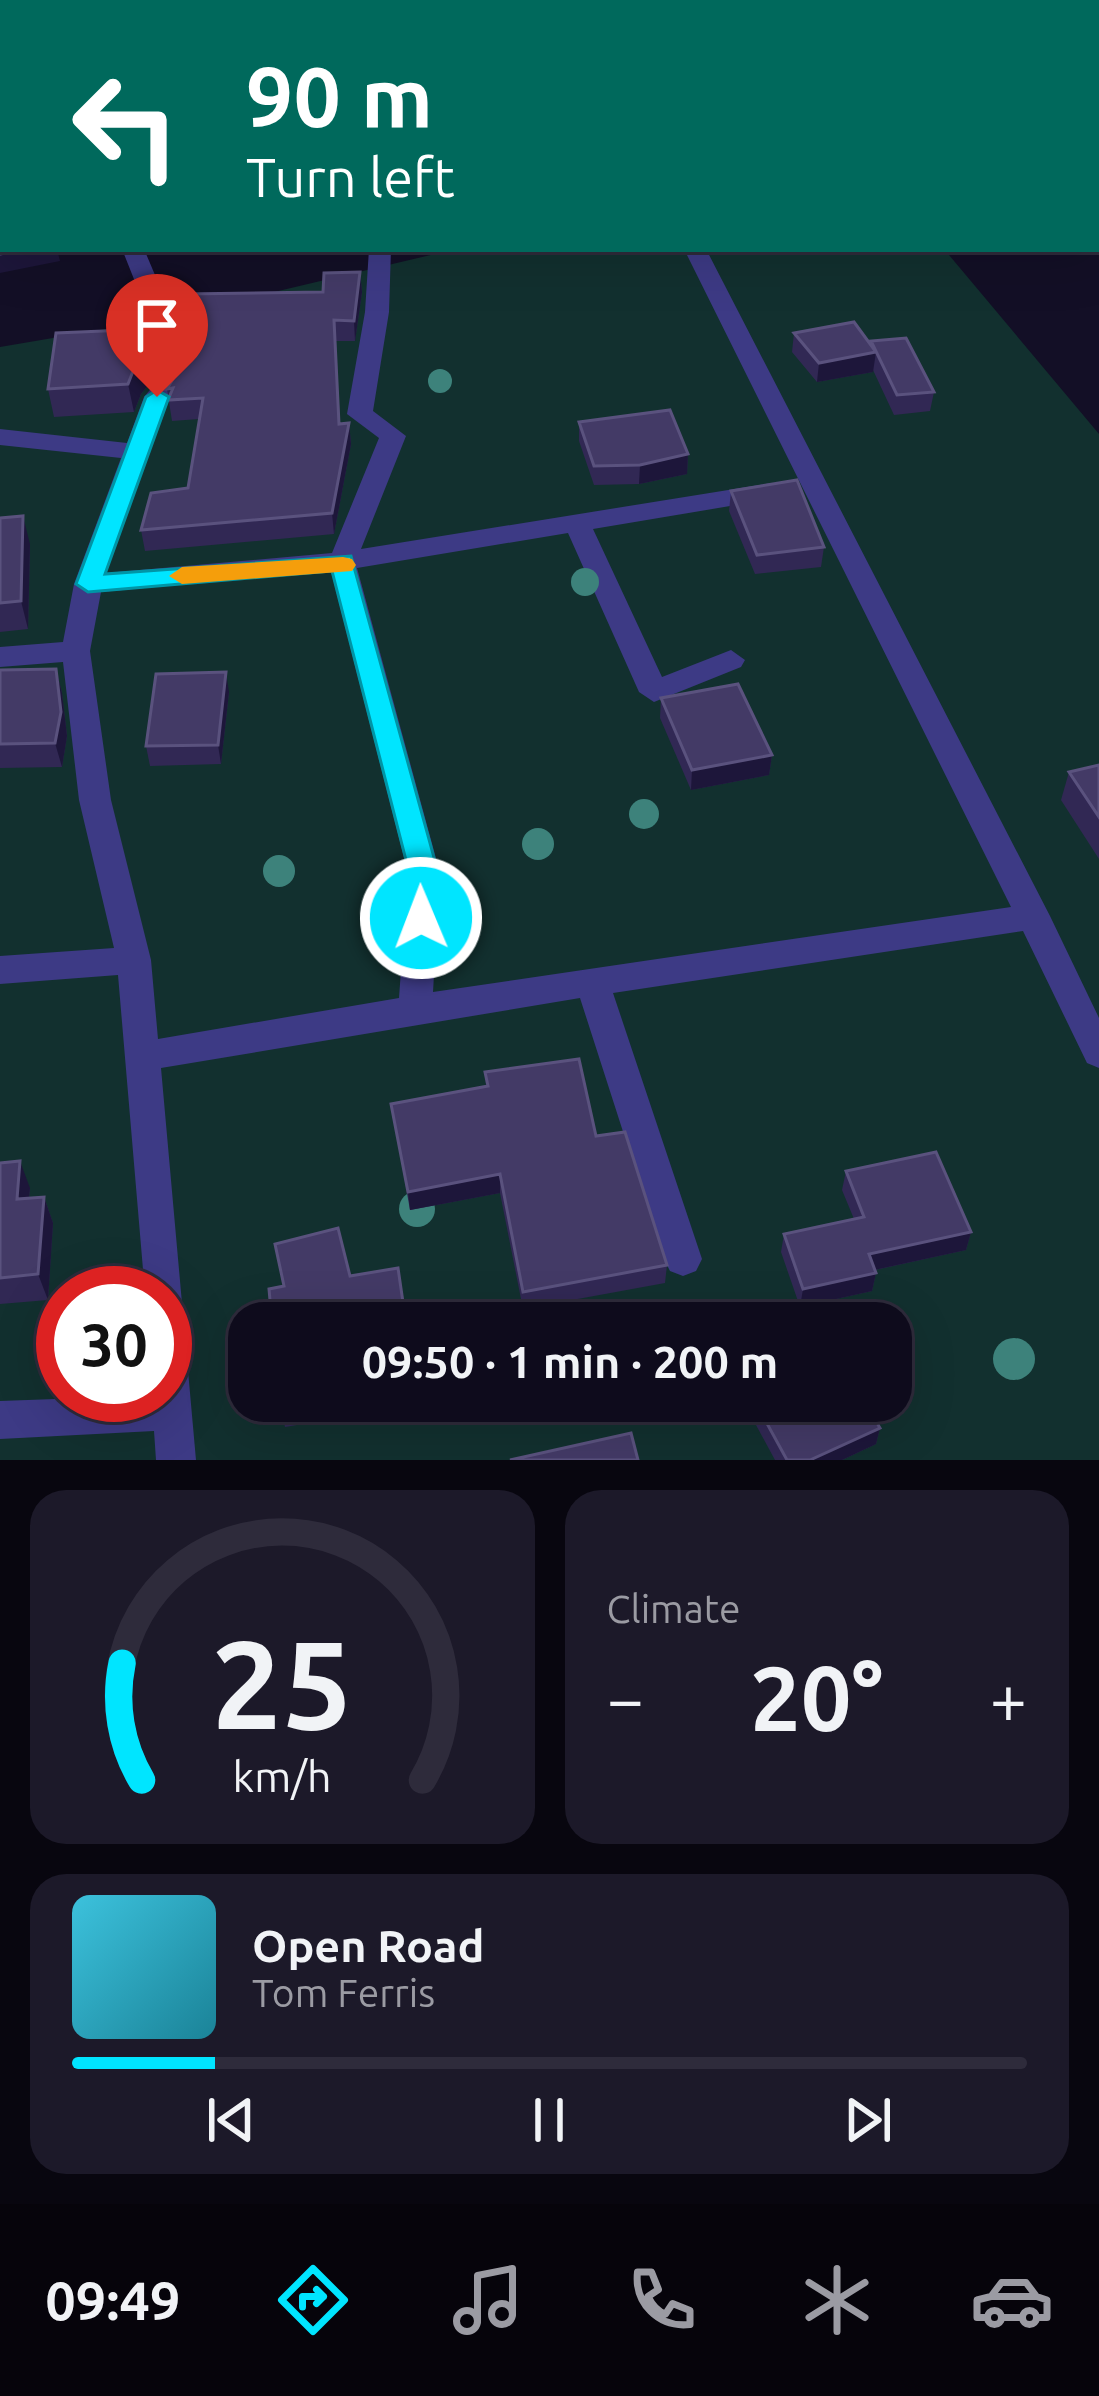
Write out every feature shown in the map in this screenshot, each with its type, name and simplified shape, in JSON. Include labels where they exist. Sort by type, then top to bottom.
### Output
[{"type":"street","points":[[134,252],[158,317],[175,346],[176,374],[157,397],[88,584],[76,651],[95,800],[134,960],[162,1266]]},
{"type":"street","points":[[380,252],[377,312],[360,414],[393,436],[342,562],[424,872],[415,1009]]},
{"type":"street","points":[[695,252],[1099,1053]]},
{"type":"street","points":[[0,437],[136,452]]},
{"type":"street","points":[[88,584],[342,562],[809,485]]},
{"type":"street","points":[[576,520],[654,692],[731,660]]},
{"type":"street","points":[[0,657],[76,651]]},
{"type":"street","points":[[145,1056],[415,1009],[1034,916]]},
{"type":"street","points":[[0,970],[134,960]]},
{"type":"street","points":[[592,982],[683,1258]]},
{"type":"street","points":[[0,1420],[36,1418]]},
{"type":"street","points":[[174,1422],[176,1460]]},
{"type":"green space","points":[[443,252],[947,252],[1099,434],[1099,1460],[0,1460],[0,347],[147,322]]},
{"type":"building","points":[[360,272],[354,321],[334,320],[339,424],[349,423],[332,513],[141,530],[151,493],[188,488],[203,398],[168,400],[173,388],[167,389],[189,352],[182,323],[185,294],[323,292],[324,273]]},
{"type":"building","points":[[854,322],[876,352],[819,363],[794,333]]},
{"type":"building","points":[[151,329],[154,344],[135,366],[128,384],[48,389],[56,333]]},
{"type":"building","points":[[906,338],[934,392],[897,395],[871,341]]},
{"type":"building","points":[[670,410],[688,454],[640,465],[594,466],[579,422]]},
{"type":"building","points":[[797,480],[824,547],[757,555],[731,491]]},
{"type":"building","points":[[23,516],[21,601],[0,603],[0,518]]},
{"type":"building","points":[[56,669],[61,712],[55,743],[0,744],[0,670]]},
{"type":"building","points":[[226,672],[218,745],[146,746],[156,674]]},
{"type":"building","points":[[738,684],[772,755],[692,770],[661,698]]},
{"type":"building","points":[[1099,765],[1099,817],[1069,772]]},
{"type":"building","points":[[579,1059],[596,1136],[625,1132],[667,1265],[523,1292],[500,1174],[408,1192],[391,1104],[488,1086],[485,1072]]},
{"type":"building","points":[[936,1152],[971,1232],[869,1254],[876,1273],[803,1289],[784,1234],[864,1217],[846,1171]]},
{"type":"building","points":[[20,1161],[17,1199],[44,1197],[36,1274],[0,1278],[0,1163]]},
{"type":"building","points":[[338,1228],[350,1276],[398,1268],[403,1302],[270,1302],[269,1289],[284,1286],[275,1244]]},
{"type":"building","points":[[766,1422],[876,1422],[880,1428],[810,1460],[787,1460]]},
{"type":"building","points":[[631,1433],[638,1460],[510,1460]]},
{"type":"slow traffic","points":[[182,576],[343,565]]},
{"type":"route","points":[[157,397],[88,584],[342,562],[424,872],[421,918]]}]
